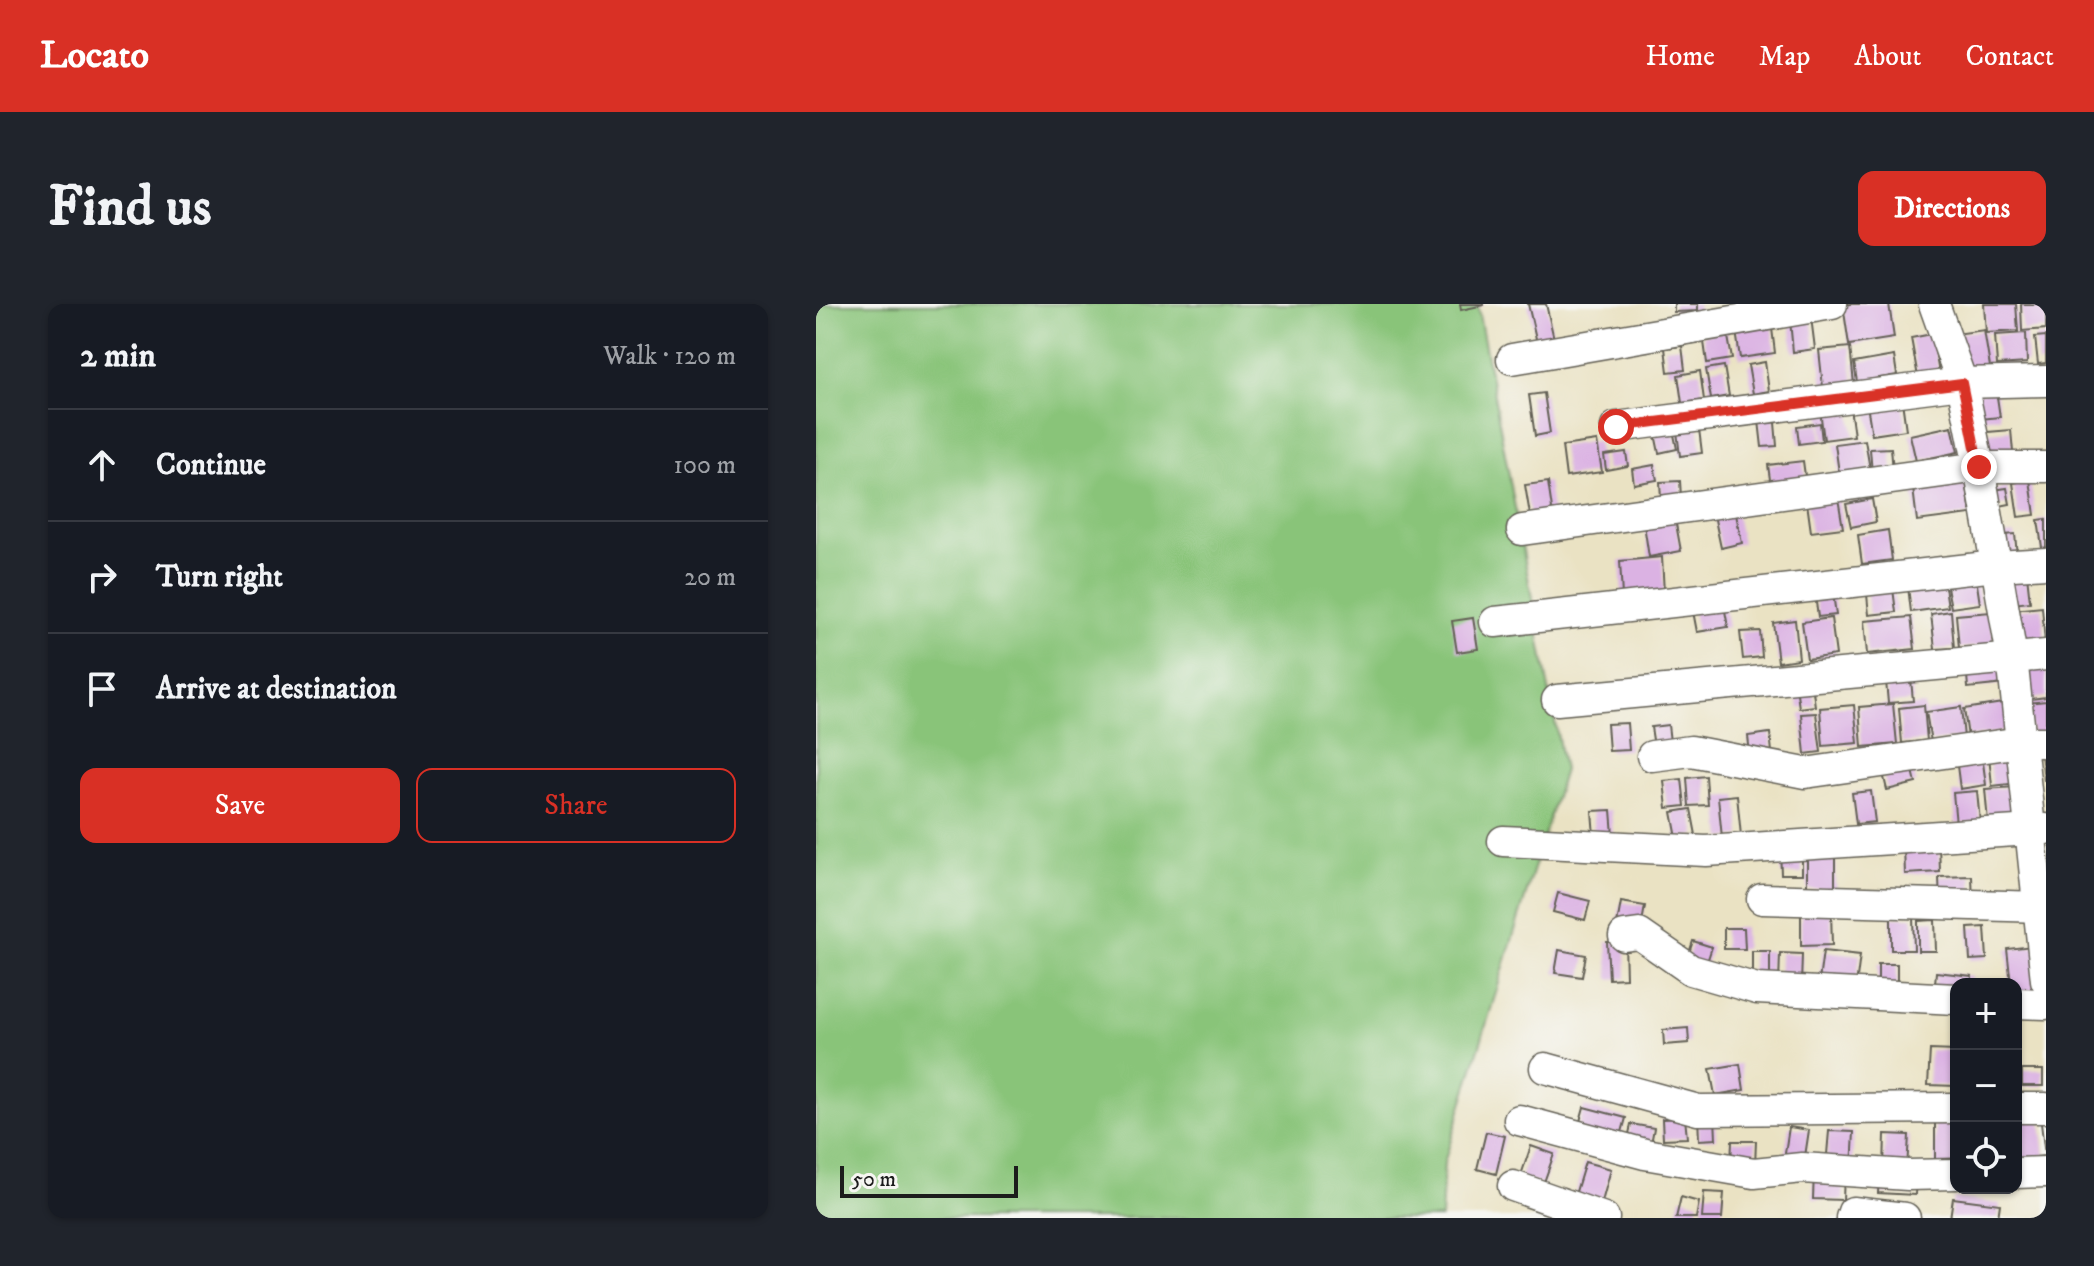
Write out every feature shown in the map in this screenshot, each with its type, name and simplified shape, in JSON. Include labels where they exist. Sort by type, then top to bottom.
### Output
[{"type":"street","points":[[1512,359],[1832,304]]},
{"type":"street","points":[[1934,304],[1962,383],[2012,657],[2034,742],[2046,980]]},
{"type":"street","points":[[1616,427],[1962,383],[2046,381]]},
{"type":"street","points":[[1522,530],[1979,467],[2046,467]]},
{"type":"street","points":[[1495,622],[2046,563]]},
{"type":"street","points":[[1557,700],[2046,655]]},
{"type":"street","points":[[1652,756],[1691,751],[1805,773],[2034,742]]},
{"type":"street","points":[[1503,841],[1706,851],[2038,830]]},
{"type":"street","points":[[1762,899],[2042,907]]},
{"type":"street","points":[[1624,936],[1639,934],[1691,970],[1757,989],[1950,999]]},
{"type":"street","points":[[2022,1003],[2046,1004]]},
{"type":"street","points":[[1545,1068],[1698,1110],[1950,1108]]},
{"type":"street","points":[[2022,1108],[2046,1108]]},
{"type":"street","points":[[1519,1120],[1645,1154],[1754,1173],[1802,1168],[1908,1175],[1950,1174]]},
{"type":"street","points":[[2022,1173],[2046,1172]]},
{"type":"street","points":[[1513,1186],[1604,1218]]},
{"type":"street","points":[[1851,1218],[1853,1212],[1905,1218]]},
{"type":"green space","points":[[816,304],[1477,304],[1564,770],[1444,1163],[1441,1218],[816,1218]]},
{"type":"building","points":[[1460,304],[1484,304],[1484,305],[1461,310]]},
{"type":"building","points":[[1528,304],[1546,304],[1554,339],[1537,343]]},
{"type":"building","points":[[1674,304],[1698,304],[1698,311],[1674,312]]},
{"type":"building","points":[[1889,304],[1894,338],[1849,345],[1843,305]]},
{"type":"building","points":[[1984,304],[2016,304],[2018,331],[1986,333]]},
{"type":"building","points":[[2021,304],[2046,304],[2046,329],[2022,331]]},
{"type":"building","points":[[1811,317],[1815,349],[1793,352],[1790,320]]},
{"type":"building","points":[[1771,320],[1775,353],[1740,358],[1735,324]]},
{"type":"building","points":[[1984,330],[1990,367],[1961,371],[1955,334]]},
{"type":"building","points":[[1727,331],[1732,359],[1707,363],[1703,335]]},
{"type":"building","points":[[2026,333],[2027,363],[1997,365],[1995,335]]},
{"type":"building","points":[[1932,334],[1939,373],[1918,377],[1911,338]]},
{"type":"building","points":[[2046,336],[2046,363],[2038,364],[2035,337]]},
{"type":"building","points":[[1682,346],[1685,370],[1668,372],[1665,348]]},
{"type":"building","points":[[1850,347],[1854,384],[1823,387],[1819,350]]},
{"type":"building","points":[[1894,356],[1897,375],[1857,382],[1854,363]]},
{"type":"building","points":[[1765,362],[1769,391],[1753,394],[1748,365]]},
{"type":"building","points":[[1724,366],[1729,396],[1711,399],[1706,369]]},
{"type":"building","points":[[1700,371],[1704,400],[1682,403],[1678,375]]},
{"type":"building","points":[[1996,390],[2000,417],[1970,420],[1966,394]]},
{"type":"building","points":[[1544,393],[1550,433],[1535,436],[1529,395]]},
{"type":"building","points":[[1849,400],[1854,436],[1824,440],[1819,403]]},
{"type":"building","points":[[1902,401],[1906,430],[1872,435],[1867,405]]},
{"type":"building","points":[[1774,411],[1777,446],[1762,447],[1758,412]]},
{"type":"building","points":[[1698,421],[1702,453],[1680,456],[1676,423]]},
{"type":"building","points":[[1820,423],[1822,441],[1799,444],[1797,426]]},
{"type":"building","points":[[1672,425],[1677,449],[1659,453],[1654,429]]},
{"type":"building","points":[[1952,426],[1958,452],[1916,461],[1910,435]]},
{"type":"building","points":[[2011,430],[2013,452],[1977,455],[1976,433]]},
{"type":"building","points":[[1865,440],[1871,475],[1840,480],[1835,444]]},
{"type":"building","points":[[1597,441],[1602,472],[1566,477],[1562,446]]},
{"type":"building","points":[[1891,448],[1893,471],[1872,473],[1870,449]]},
{"type":"building","points":[[1626,452],[1628,466],[1606,470],[1604,455]]},
{"type":"building","points":[[1803,461],[1806,483],[1771,487],[1768,465]]},
{"type":"building","points":[[1654,465],[1657,480],[1634,484],[1632,469]]},
{"type":"building","points":[[1966,480],[1971,514],[1917,521],[1913,488]]},
{"type":"building","points":[[2030,480],[2035,515],[2018,517],[2013,483]]},
{"type":"building","points":[[1680,481],[1681,497],[1661,498],[1660,482]]},
{"type":"building","points":[[1548,482],[1554,523],[1532,527],[1525,485]]},
{"type":"building","points":[[2007,488],[2010,504],[1989,508],[1986,491]]},
{"type":"building","points":[[1838,498],[1843,528],[1811,532],[1807,503]]},
{"type":"building","points":[[1872,499],[1876,522],[1851,527],[1846,504]]},
{"type":"building","points":[[1734,505],[1742,543],[1721,548],[1713,510]]},
{"type":"building","points":[[1674,513],[1681,551],[1649,557],[1643,518]]},
{"type":"building","points":[[2046,519],[2046,561],[2044,561],[2038,520]]},
{"type":"building","points":[[1888,530],[1892,560],[1862,564],[1858,535]]},
{"type":"building","points":[[2015,534],[2017,556],[1996,559],[1993,536]]},
{"type":"building","points":[[1662,557],[1664,593],[1622,596],[1620,561]]},
{"type":"building","points":[[2026,566],[2030,602],[2005,605],[2000,569]]},
{"type":"building","points":[[1975,571],[1980,604],[1951,608],[1945,576]]},
{"type":"building","points":[[1943,573],[1948,607],[1911,612],[1907,578]]},
{"type":"building","points":[[1892,581],[1896,612],[1869,615],[1866,584]]},
{"type":"building","points":[[1832,586],[1836,615],[1818,617],[1814,588]]},
{"type":"building","points":[[1723,600],[1728,627],[1697,632],[1692,606]]},
{"type":"building","points":[[2042,607],[2045,644],[2017,647],[2013,610]]},
{"type":"building","points":[[1951,611],[1954,648],[1935,649],[1931,614]]},
{"type":"building","points":[[1991,612],[1994,645],[1959,648],[1956,615]]},
{"type":"building","points":[[1911,617],[1915,649],[1867,654],[1864,621]]},
{"type":"building","points":[[1473,618],[1478,649],[1457,652],[1452,621]]},
{"type":"building","points":[[1831,618],[1836,655],[1807,659],[1802,622]]},
{"type":"building","points":[[1795,620],[1799,659],[1778,662],[1773,623]]},
{"type":"building","points":[[1760,631],[1762,657],[1743,659],[1740,632]]},
{"type":"building","points":[[2046,658],[2046,697],[2023,700],[2018,662]]},
{"type":"building","points":[[2001,659],[2004,684],[1968,688],[1966,662]]},
{"type":"building","points":[[1910,668],[1913,701],[1888,703],[1885,670]]},
{"type":"building","points":[[1812,684],[1815,706],[1799,708],[1796,686]]},
{"type":"building","points":[[2046,701],[2046,732],[2032,734],[2027,703]]},
{"type":"building","points":[[2009,702],[2013,730],[1968,737],[1964,709]]},
{"type":"building","points":[[1893,704],[1897,744],[1862,747],[1859,707]]},
{"type":"building","points":[[1854,705],[1858,743],[1823,746],[1820,708]]},
{"type":"building","points":[[1924,705],[1927,741],[1902,743],[1899,708]]},
{"type":"building","points":[[1961,707],[1964,738],[1931,742],[1926,712]]},
{"type":"building","points":[[1816,713],[1821,752],[1805,754],[1801,714]]},
{"type":"building","points":[[1627,723],[1629,750],[1609,751],[1607,724]]},
{"type":"building","points":[[1668,725],[1671,750],[1655,753],[1651,727]]},
{"type":"building","points":[[1770,733],[1772,752],[1750,754],[1748,736]]},
{"type":"building","points":[[2016,752],[2019,783],[1992,786],[1989,755]]},
{"type":"building","points":[[2041,753],[2046,753],[2046,780],[2044,780]]},
{"type":"building","points":[[1982,755],[1986,785],[1960,789],[1956,758]]},
{"type":"building","points":[[1911,762],[1916,783],[1887,790],[1882,769]]},
{"type":"building","points":[[1706,776],[1708,805],[1689,806],[1687,778]]},
{"type":"building","points":[[1682,779],[1685,806],[1667,808],[1664,781]]},
{"type":"building","points":[[2016,787],[2019,820],[1988,822],[1985,789]]},
{"type":"building","points":[[1871,791],[1875,822],[1856,824],[1852,793]]},
{"type":"building","points":[[1977,791],[1980,822],[1956,824],[1953,793]]},
{"type":"building","points":[[1737,795],[1741,836],[1722,838],[1718,797]]},
{"type":"building","points":[[1691,809],[1696,835],[1677,838],[1672,812]]},
{"type":"building","points":[[1611,810],[1613,835],[1594,836],[1592,811]]},
{"type":"building","points":[[1939,844],[1940,872],[1905,874],[1904,846]]},
{"type":"building","points":[[1802,847],[1802,874],[1781,874],[1780,848]]},
{"type":"building","points":[[1807,849],[1835,849],[1835,889],[1807,889]]},
{"type":"building","points":[[1972,876],[1973,903],[1940,904],[1939,877]]},
{"type":"building","points":[[1558,893],[1590,901],[1585,920],[1553,912]]},
{"type":"building","points":[[1621,902],[1645,906],[1640,934],[1616,930]]},
{"type":"building","points":[[1831,911],[1832,945],[1801,946],[1801,912]]},
{"type":"building","points":[[1891,917],[1913,917],[1914,950],[1891,950]]},
{"type":"building","points":[[1935,920],[1936,951],[1918,951],[1918,921]]},
{"type":"building","points":[[1985,927],[1987,959],[1970,960],[1968,928]]},
{"type":"building","points":[[1724,928],[1744,928],[1745,949],[1724,949]]},
{"type":"building","points":[[1693,941],[1712,947],[1705,968],[1686,962]]},
{"type":"building","points":[[1607,942],[1625,942],[1626,978],[1609,979]]},
{"type":"building","points":[[2040,945],[2045,994],[2022,996],[2022,978],[2010,978],[2007,949]]},
{"type":"building","points":[[1559,950],[1586,955],[1582,977],[1555,973]]},
{"type":"building","points":[[1752,951],[1770,951],[1770,975],[1752,975]]},
{"type":"building","points":[[1823,951],[1860,955],[1856,986],[1819,981]]},
{"type":"building","points":[[1780,953],[1802,954],[1801,986],[1779,985]]},
{"type":"building","points":[[1878,964],[1897,964],[1897,986],[1878,986]]},
{"type":"building","points":[[1936,972],[1972,976],[1950,978],[1950,987],[1934,995]]},
{"type":"building","points":[[1688,1028],[1689,1043],[1664,1045],[1663,1030]]},
{"type":"building","points":[[1930,1050],[1950,1051],[1950,1086],[1928,1085]]},
{"type":"building","points":[[1740,1064],[1744,1090],[1715,1095],[1710,1069]]},
{"type":"building","points":[[2022,1070],[2043,1070],[2043,1086],[2022,1086]]},
{"type":"building","points":[[1584,1107],[1626,1118],[1619,1143],[1577,1132]]},
{"type":"building","points":[[1935,1113],[1950,1113],[1950,1168],[1935,1168]]},
{"type":"building","points":[[2040,1115],[2045,1156],[2022,1158],[2022,1116]]},
{"type":"building","points":[[1698,1117],[1715,1117],[1716,1139],[1699,1140]]},
{"type":"building","points":[[1685,1118],[1687,1138],[1663,1139],[1662,1119]]},
{"type":"building","points":[[1631,1124],[1654,1128],[1650,1149],[1627,1145]]},
{"type":"building","points":[[1789,1127],[1809,1130],[1804,1163],[1784,1160]]},
{"type":"building","points":[[1829,1131],[1854,1132],[1852,1168],[1826,1166]]},
{"type":"building","points":[[1486,1132],[1505,1136],[1496,1174],[1477,1169]]},
{"type":"building","points":[[1885,1134],[1909,1135],[1907,1169],[1884,1169]]},
{"type":"building","points":[[1732,1141],[1756,1141],[1755,1166],[1731,1165]]},
{"type":"building","points":[[1531,1146],[1554,1154],[1543,1185],[1520,1178]]},
{"type":"building","points":[[1585,1162],[1611,1169],[1602,1202],[1575,1195]]},
{"type":"building","points":[[1814,1171],[1844,1173],[1843,1200],[1813,1199]]},
{"type":"building","points":[[1879,1176],[1916,1178],[1915,1195],[1878,1193]]},
{"type":"building","points":[[1704,1192],[1724,1193],[1722,1218],[1702,1218]]},
{"type":"building","points":[[1681,1197],[1699,1202],[1696,1218],[1676,1218]]},
{"type":"building","points":[[1953,1198],[2000,1204],[1998,1218],[1950,1218]]},
{"type":"route","points":[[1616,427],[1962,383],[1979,467]]}]
